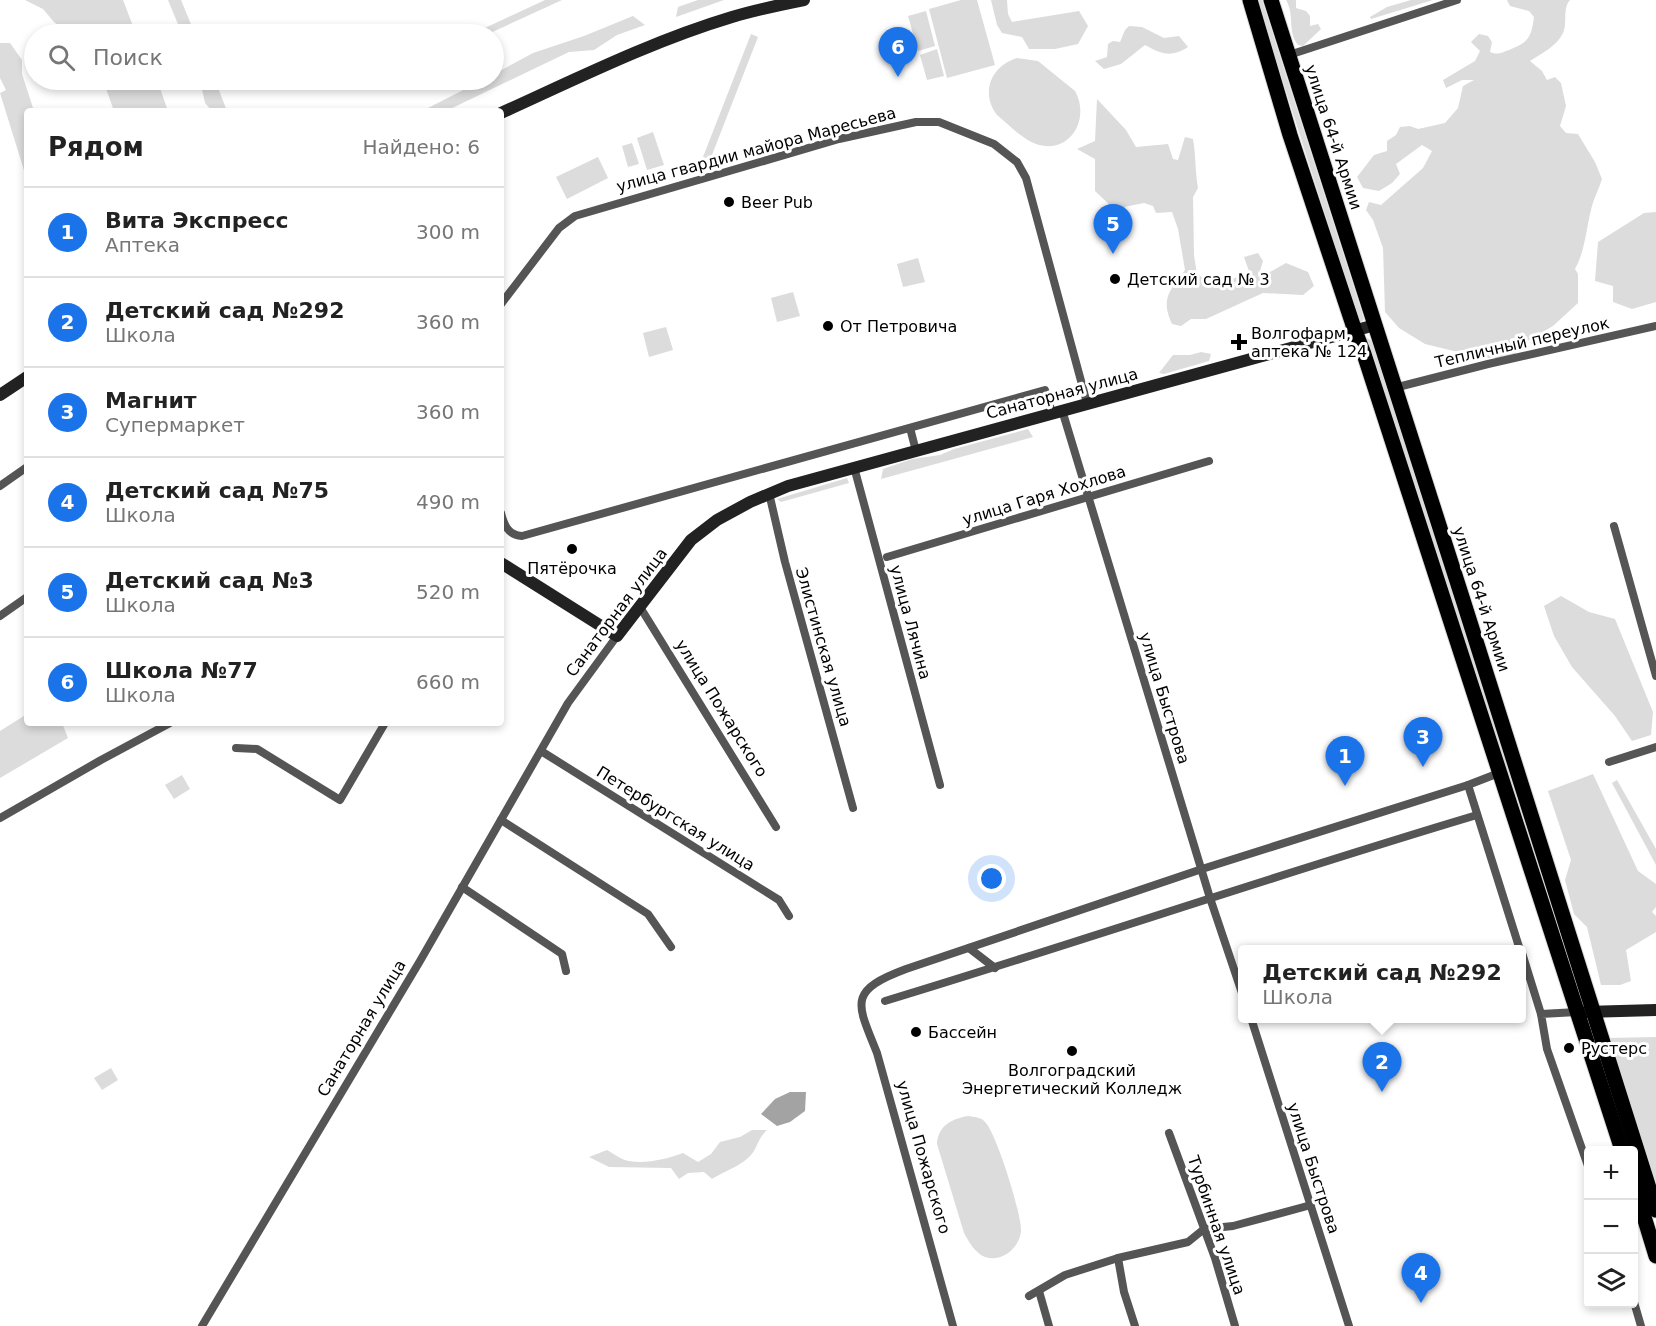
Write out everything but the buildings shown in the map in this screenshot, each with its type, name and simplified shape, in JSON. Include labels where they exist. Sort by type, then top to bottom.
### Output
[{"type":"highway","points":[[1250,0],[1290,135],[1364,354],[1621,1146]]},
{"type":"highway","name":"улица 64-й Армии","points":[[1271,0],[1656,1210]]},
{"type":"highway","points":[[1638,1197],[1656,1256]]},
{"type":"street","points":[[504,112],[675,37],[730,17],[804,0]]},
{"type":"street","points":[[1289,55],[1457,0]]},
{"type":"street","name":"улица гвардии майора Маресьева","points":[[504,300],[559,228],[575,216],[900,124],[939,122],[994,144],[1017,162],[1023,173],[1030,188],[1088,403]]},
{"type":"street","name":"Санаторная улица","points":[[202,1326],[579,686],[691,540],[717,520],[769,493],[788,486],[1375,325]]},
{"type":"street","name":"Тепличный переулок","points":[[1394,388],[1656,326]]},
{"type":"street","points":[[4,392],[24,379]]},
{"type":"street","name":"улица Быстрова","points":[[910,428],[1045,390],[1057,412],[1088,497],[1210,898],[1238,981]]},
{"type":"street","points":[[504,521],[512,534],[522,536],[910,428],[915,451]]},
{"type":"street","name":"улица Гаря Хохлова","points":[[887,557],[1209,461]]},
{"type":"street","name":"улица Лячина","points":[[854,467],[940,785]]},
{"type":"street","points":[[0,486],[24,469]]},
{"type":"street","name":"Элистинская улица","points":[[769,493],[785,562],[853,808]]},
{"type":"street","points":[[1614,526],[1656,676]]},
{"type":"street","points":[[504,565],[617,636]]},
{"type":"street","points":[[0,616],[24,599]]},
{"type":"street","name":"улица Пожарского","points":[[640,607],[776,827]]},
{"type":"street","points":[[0,818],[164,726]]},
{"type":"street","points":[[236,748],[257,749],[340,800],[384,726]]},
{"type":"street","points":[[1609,762],[1656,747]]},
{"type":"street","name":"Петербургская улица","points":[[541,750],[779,900],[789,916]]},
{"type":"street","points":[[969,948],[1202,869],[1468,785],[1499,773]]},
{"type":"street","points":[[1468,785],[1519,945]]},
{"type":"street","points":[[885,1001],[1477,815]]},
{"type":"street","points":[[501,820],[648,914],[671,947]]},
{"type":"street","points":[[462,887],[562,954],[566,971]]},
{"type":"street","points":[[969,948],[995,968]]},
{"type":"street","name":"улица Пожарского","points":[[953,1326],[877,1053],[861,1012],[861,999],[868,990],[889,975],[969,948]]},
{"type":"street","points":[[1526,967],[1541,1014],[1547,1049],[1584,1155]]},
{"type":"street","points":[[1541,1014],[1656,1010]]},
{"type":"street","name":"улица Быстрова","points":[[1253,1023],[1349,1326]]},
{"type":"street","name":"Турбинная улица","points":[[1169,1133],[1204,1229],[1235,1326]]},
{"type":"street","points":[[1029,1296],[1065,1275],[1118,1258],[1188,1242],[1204,1229],[1233,1226],[1311,1205]]},
{"type":"street","points":[[1118,1258],[1124,1292],[1135,1326]]},
{"type":"street","points":[[1039,1291],[1049,1326]]},
{"type":"street","points":[[1636,1308],[1641,1326]]},
{"type":"shaded area","points":[[25,0],[123,0],[132,24],[56,24],[43,9]]},
{"type":"shaded area","points":[[168,0],[181,0],[191,24],[178,24]]},
{"type":"shaded area","points":[[545,0],[562,0],[504,27],[504,24],[493,24]]},
{"type":"shaded area","points":[[698,0],[724,0],[676,17],[678,7]]},
{"type":"shaded area","points":[[961,0],[977,0],[995,65],[947,78],[929,9]]},
{"type":"shaded area","points":[[991,0],[1007,0],[1008,14],[1012,22],[1079,11],[1088,26],[1078,44],[1055,49],[1029,49],[1022,37],[1002,33],[997,25]]},
{"type":"shaded area","points":[[1257,0],[1262,0],[1364,319],[1362,322],[1359,321]]},
{"type":"shaded area","points":[[1286,0],[1296,0],[1296,8],[1306,11],[1310,16],[1310,26],[1318,24],[1321,29],[1303,46],[1298,45],[1295,40]]},
{"type":"shaded area","points":[[1411,0],[1433,0],[1371,19],[1370,17],[1387,7]]},
{"type":"shaded area","points":[[1507,0],[1570,0],[1566,7],[1561,37],[1549,49],[1530,61],[1542,71],[1547,80],[1555,77],[1561,83],[1566,106],[1560,126],[1566,133],[1578,134],[1595,162],[1602,179],[1592,206],[1583,248],[1575,269],[1578,274],[1578,303],[1553,326],[1524,343],[1515,354],[1500,358],[1482,358],[1425,344],[1399,328],[1385,312],[1383,248],[1373,220],[1366,210],[1369,202],[1381,205],[1423,168],[1432,151],[1422,145],[1396,164],[1400,174],[1392,183],[1379,191],[1363,188],[1357,177],[1374,155],[1387,151],[1387,141],[1396,135],[1400,127],[1410,126],[1418,129],[1445,123],[1458,108],[1463,86],[1474,80],[1462,80],[1446,88],[1443,80],[1475,61],[1480,51],[1471,42],[1479,34],[1488,36],[1492,42],[1490,52],[1495,53],[1502,53],[1528,39],[1534,17],[1529,11],[1510,6]]},
{"type":"shaded area","points":[[926,11],[935,46],[918,51],[908,16]]},
{"type":"shaded area","points":[[633,16],[645,25],[617,35],[594,50],[569,52],[504,83],[504,69],[533,53]]},
{"type":"shaded area","points":[[1129,26],[1142,27],[1164,38],[1179,36],[1188,47],[1176,53],[1166,54],[1145,45],[1121,64],[1104,69],[1095,61],[1107,57],[1108,44],[1113,41],[1120,42]]},
{"type":"shaded area","points":[[751,34],[758,37],[710,160],[703,157]]},
{"type":"shaded area","points":[[0,43],[10,43],[22,60],[24,90],[27,90],[33,108],[24,108],[24,170],[0,93],[6,90],[0,78]]},
{"type":"shaded area","points":[[937,49],[944,76],[927,80],[920,55]]},
{"type":"shaded area","points":[[1017,58],[1038,61],[1075,91],[1079,101],[1079,122],[1075,131],[1061,144],[1039,145],[1028,140],[997,115],[992,107],[989,98],[991,81],[1001,67]]},
{"type":"shaded area","points":[[107,90],[161,90],[167,108],[113,108]]},
{"type":"shaded area","points":[[202,90],[219,90],[226,108],[209,108],[205,103]]},
{"type":"shaded area","points":[[463,90],[490,90],[452,108],[428,108]]},
{"type":"shaded area","points":[[1097,99],[1126,130],[1136,147],[1168,144],[1173,159],[1178,160],[1185,137],[1193,139],[1198,188],[1193,197],[1194,255],[1197,274],[1217,281],[1236,278],[1249,271],[1244,257],[1258,253],[1263,261],[1260,271],[1270,272],[1286,263],[1308,272],[1314,286],[1303,295],[1263,293],[1206,319],[1191,319],[1181,326],[1172,324],[1167,308],[1168,295],[1185,270],[1178,229],[1172,212],[1156,213],[1153,206],[1144,203],[1114,209],[1095,191],[1095,159],[1077,149],[1095,141]]},
{"type":"shaded area","points":[[653,132],[664,165],[647,170],[637,138]]},
{"type":"shaded area","points":[[632,143],[639,164],[628,167],[622,146]]},
{"type":"shaded area","points":[[598,157],[608,178],[567,199],[556,177]]},
{"type":"shaded area","points":[[1656,212],[1656,302],[1632,309],[1613,302],[1613,286],[1595,281],[1598,242],[1644,213]]},
{"type":"shaded area","points":[[918,258],[925,282],[903,287],[897,264]]},
{"type":"shaded area","points":[[793,292],[800,316],[777,322],[771,298]]},
{"type":"shaded area","points":[[666,327],[673,350],[649,357],[643,333]]},
{"type":"shaded area","points":[[1367,338],[1372,341],[1583,999],[1581,1003],[1365,341]]},
{"type":"shaded area","points":[[1201,352],[1211,354],[1209,361],[1164,374],[1159,373],[1173,355],[1190,355]]},
{"type":"shaded area","points":[[1028,429],[1033,437],[881,479],[883,469],[912,459],[940,455]]},
{"type":"shaded area","points":[[847,478],[849,483],[781,502],[777,499]]},
{"type":"shaded area","points":[[1561,596],[1589,612],[1615,619],[1653,712],[1651,735],[1632,741],[1615,716],[1572,667],[1554,636],[1544,606]]},
{"type":"shaded area","points":[[24,716],[24,726],[63,726],[68,738],[0,778],[0,731]]},
{"type":"shaded area","points":[[1593,774],[1638,871],[1656,884],[1656,907],[1652,912],[1656,916],[1656,932],[1626,950],[1631,981],[1620,985],[1601,985],[1587,927],[1574,914],[1565,880],[1571,860],[1548,791]]},
{"type":"shaded area","points":[[182,775],[190,789],[174,799],[165,785]]},
{"type":"shaded area","points":[[1617,780],[1656,849],[1656,865],[1612,783]]},
{"type":"shaded area","points":[[1656,1037],[1656,1189],[1607,1038]]},
{"type":"shaded area","points":[[111,1068],[118,1080],[102,1090],[94,1078]]},
{"type":"shaded area","points":[[790,1092],[806,1092],[805,1111],[790,1122],[777,1126],[761,1114],[775,1099]]},
{"type":"shaded area","points":[[968,1116],[981,1119],[990,1129],[1008,1174],[1020,1222],[1020,1237],[1014,1248],[998,1258],[985,1257],[978,1253],[964,1233],[937,1144],[940,1132],[946,1124]]},
{"type":"shaded area","points":[[752,1130],[767,1130],[746,1160],[712,1179],[704,1172],[688,1173],[679,1179],[671,1168],[609,1167],[589,1157],[607,1150],[626,1160],[643,1162],[683,1153],[698,1162],[711,1154],[720,1142],[740,1137]]},
{"type":"place","name":"Школа №77","points":[[898,77]]},
{"type":"place","name":"Beer Pub","points":[[729,202]]},
{"type":"place","name":"Детский сад №3","points":[[1113,254]]},
{"type":"place","name":"Детский сад № 3","points":[[1115,279]]},
{"type":"place","name":"От Петровича","points":[[828,326]]},
{"type":"place","name":"Волгофарм, аптека № 124","points":[[1239,342]]},
{"type":"place","name":"Пятёрочка","points":[[572,549]]},
{"type":"place","name":"Магнит","points":[[1423,767]]},
{"type":"place","name":"Вита Экспресс","points":[[1345,786]]},
{"type":"place","name":"Бассейн","points":[[916,1032]]},
{"type":"place","name":"Рустерс","points":[[1569,1048]]},
{"type":"place","name":"Волгоградский Энергетический Колледж","points":[[1072,1051]]},
{"type":"place","name":"Детский сад №292","points":[[1382,1092]]},
{"type":"place","name":"Детский сад №75","points":[[1421,1303]]}]
